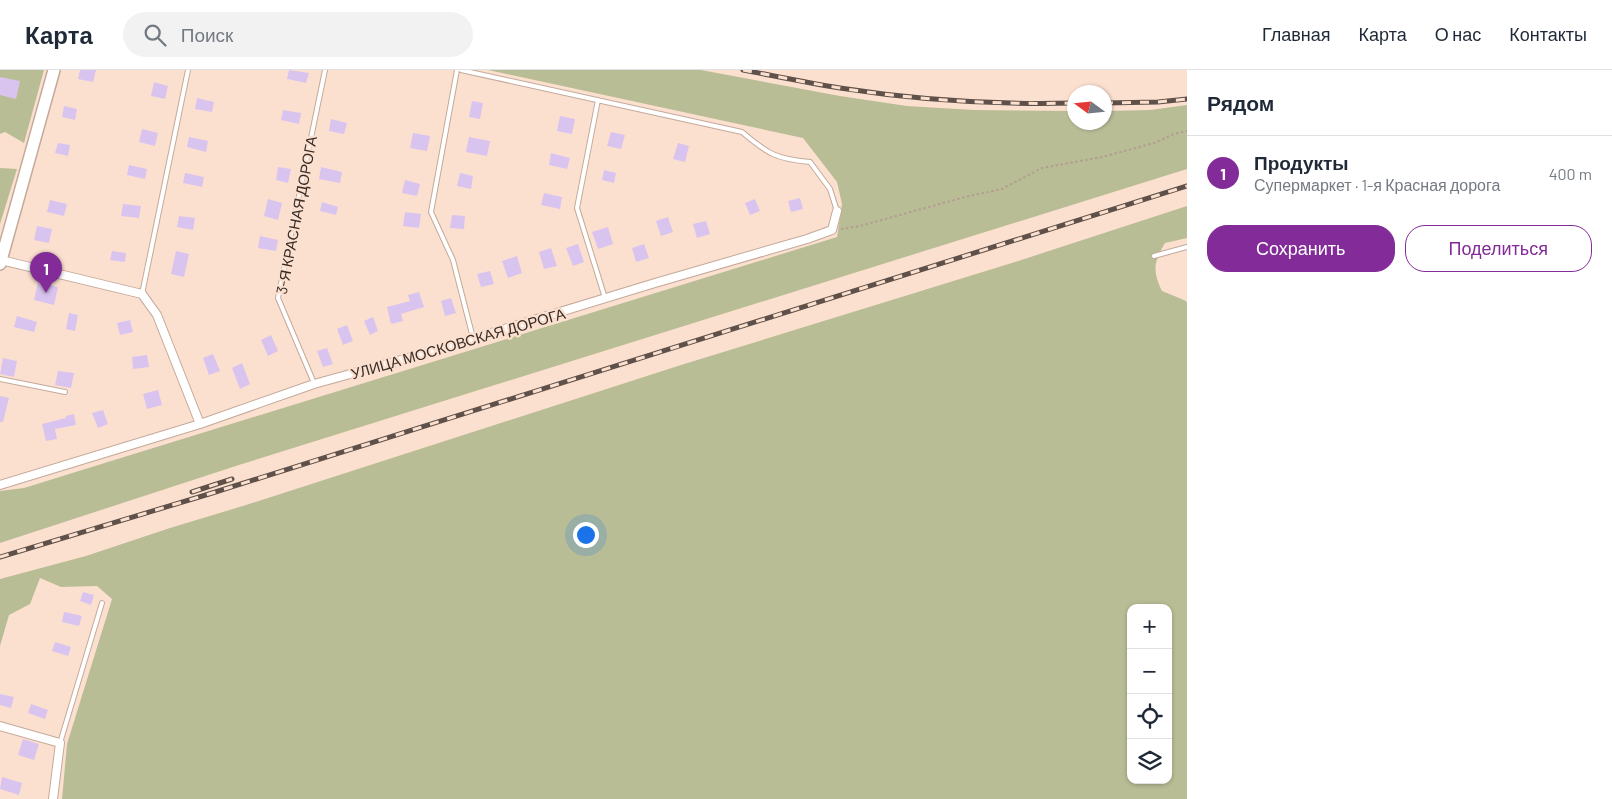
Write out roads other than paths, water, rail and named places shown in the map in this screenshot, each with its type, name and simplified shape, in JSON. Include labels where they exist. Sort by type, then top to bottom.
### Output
[{"type":"main road","points":[[1,262],[54,70]]},
{"type":"street","name":"УЛИЦА МОСКОВСКАЯ ДОРОГА","points":[[0,485],[200,424],[314,384],[474,339],[605,298],[807,239],[832,230],[837,211]]},
{"type":"street","points":[[1,262],[142,294],[158,315],[200,424]]},
{"type":"street","points":[[0,726],[60,743],[53,799]]},
{"type":"lane","points":[[142,294],[188,70]]},
{"type":"lane","name":"3-Я КРАСНАЯ ДОРОГА","points":[[314,384],[278,298],[325,70]]},
{"type":"lane","points":[[474,339],[452,260],[431,212],[459,70],[742,132],[766,152],[788,160],[810,162],[830,189],[837,211]]},
{"type":"lane","points":[[598,100],[577,208],[605,298]]},
{"type":"lane","points":[[1154,256],[1187,247]]},
{"type":"lane","points":[[0,379],[65,392]]},
{"type":"lane","points":[[60,743],[102,603]]},
{"type":"railway","points":[[743,70],[828,86],[927,99],[1067,103]]},
{"type":"railway","points":[[1112,103],[1158,102],[1187,99]]},
{"type":"railway","points":[[0,557],[209,494],[1187,186]]},
{"type":"railway","points":[[192,492],[232,479]]},
{"type":"place","name":"Продукты","points":[[46,293]]}]
